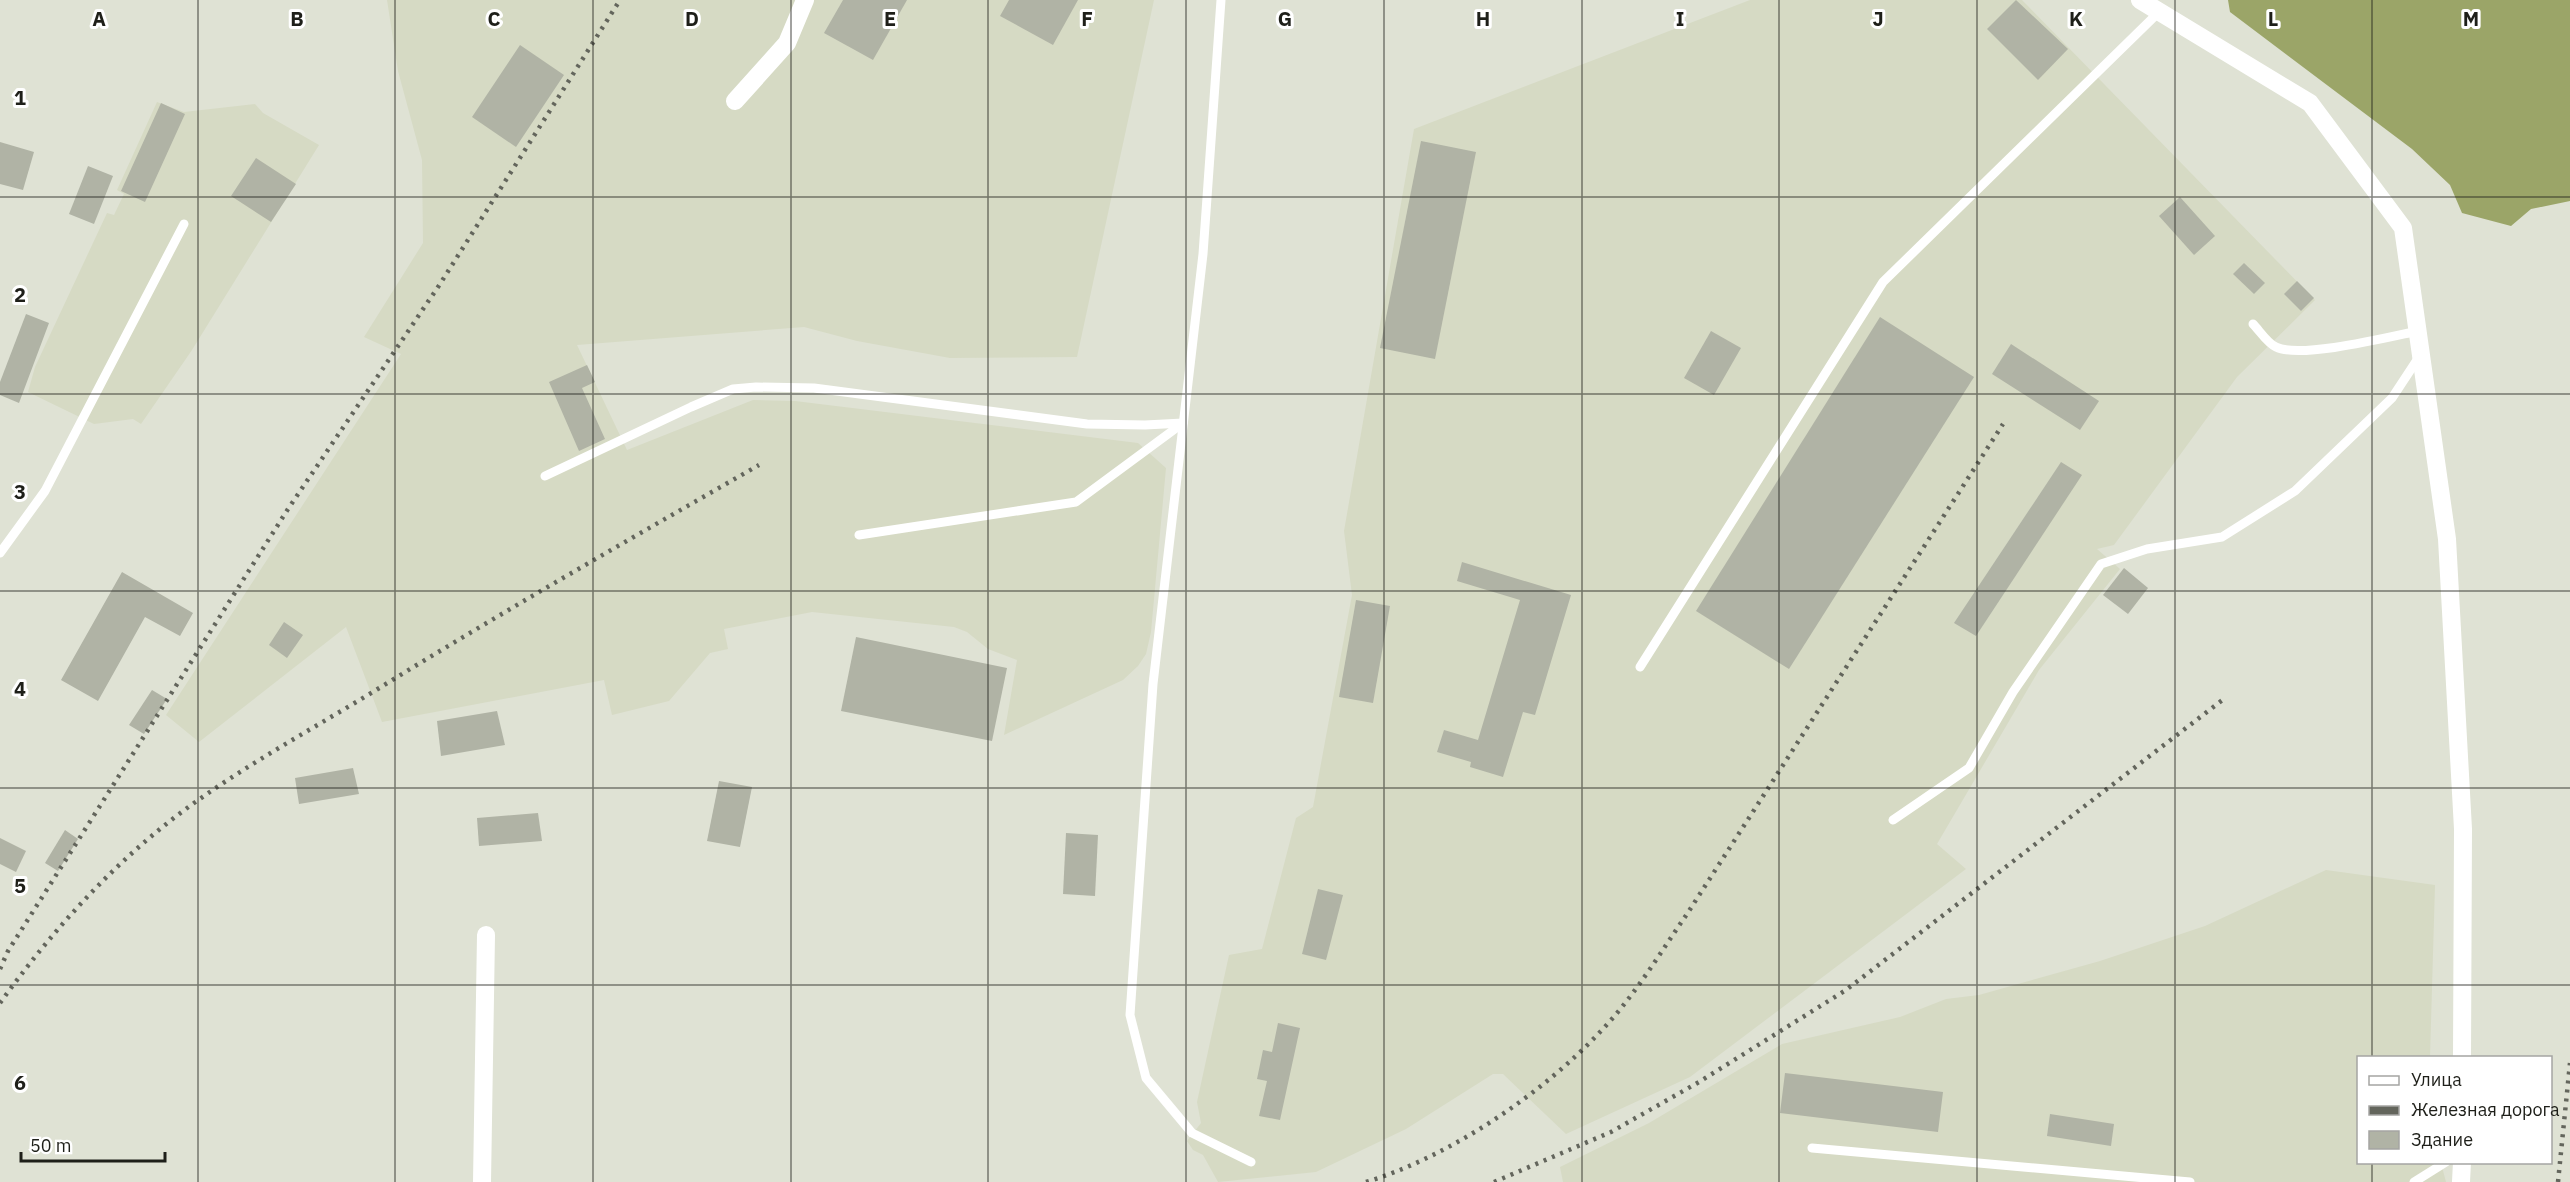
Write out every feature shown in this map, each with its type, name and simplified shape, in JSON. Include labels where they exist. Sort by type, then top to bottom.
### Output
[{"type":"street","points":[[735,101],[787,43],[805,0]]},
{"type":"street","points":[[2140,0],[2166,6],[2310,103],[2403,228],[2447,539],[2463,829],[2462,1056]]},
{"type":"street","points":[[482,1182],[486,935]]},
{"type":"street","points":[[2461,1182],[2462,1164]]},
{"type":"lane","points":[[1221,0],[1203,254],[1153,684],[1130,1015],[1146,1078],[1192,1133],[1251,1162]]},
{"type":"lane","points":[[1640,667],[1883,282],[2166,6]]},
{"type":"lane","points":[[0,553],[45,491],[184,224]]},
{"type":"lane","points":[[2253,324],[2275,347],[2286,349],[2314,350],[2418,331]]},
{"type":"lane","points":[[1893,820],[1969,768],[2013,692],[2101,564],[2147,549],[2222,537],[2295,491],[2392,398],[2421,353]]},
{"type":"lane","points":[[545,476],[691,407],[734,389],[756,387],[814,388],[1087,424],[1144,426],[1183,423]]},
{"type":"lane","points":[[859,535],[1076,502],[1183,423]]},
{"type":"lane","points":[[1812,1148],[2190,1182]]},
{"type":"lane","points":[[2414,1182],[2443,1164]]},
{"type":"shaded area","points":[[387,0],[1154,0],[1077,357],[950,358],[857,341],[804,327],[577,345],[627,450],[753,400],[795,401],[1138,443],[1166,468],[1151,632],[1146,654],[1138,666],[1123,680],[1004,735],[1017,660],[988,649],[967,632],[954,627],[812,612],[724,629],[728,649],[710,653],[669,701],[612,715],[604,680],[382,722],[346,627],[199,742],[166,715],[401,354],[364,337],[423,243],[422,160],[398,71]]},
{"type":"shaded area","points":[[1750,0],[2022,0],[2315,300],[2237,377],[2114,545],[2097,549],[2120,569],[2039,670],[1937,844],[1966,869],[1690,1077],[1566,1134],[1503,1074],[1493,1074],[1406,1129],[1316,1172],[1218,1182],[1203,1155],[1193,1150],[1187,1141],[1201,1123],[1197,1102],[1229,955],[1262,949],[1296,818],[1313,807],[1352,595],[1344,531],[1414,129]]},
{"type":"shaded area","points":[[157,102],[184,112],[255,104],[263,113],[319,145],[192,350],[141,424],[133,419],[94,424],[28,392],[35,367],[107,213],[114,215],[124,194],[117,190]]},
{"type":"shaded area","points":[[2326,870],[2435,885],[2430,1056],[2357,1056],[2357,1164],[2441,1164],[2446,1182],[1563,1182],[1560,1167],[1649,1123],[1782,1044],[1900,1017],[1946,999],[1979,995],[2100,961],[2205,926]]},
{"type":"green space","points":[[2228,0],[2570,0],[2570,201],[2531,209],[2511,226],[2462,213],[2450,185],[2412,149],[2230,12]]},
{"type":"building","points":[[843,0],[907,0],[873,60],[824,33]]},
{"type":"building","points":[[1009,0],[1078,0],[1053,45],[1000,16]]},
{"type":"building","points":[[2016,0],[2068,49],[2038,80],[1987,29]]},
{"type":"building","points":[[520,45],[564,75],[516,147],[472,117]]},
{"type":"building","points":[[161,103],[185,114],[145,202],[121,191]]},
{"type":"building","points":[[1421,141],[1476,152],[1435,359],[1380,348]]},
{"type":"building","points":[[0,142],[34,152],[23,190],[0,184]]},
{"type":"building","points":[[256,158],[296,184],[271,222],[231,196]]},
{"type":"building","points":[[88,166],[113,176],[94,224],[69,214]]},
{"type":"building","points":[[2180,197],[2215,236],[2194,255],[2159,216]]},
{"type":"building","points":[[2244,263],[2265,283],[2254,294],[2233,274]]},
{"type":"building","points":[[2297,281],[2314,298],[2301,311],[2284,294]]},
{"type":"building","points":[[26,314],[49,323],[19,403],[0,395],[0,382]]},
{"type":"building","points":[[1880,317],[1974,377],[1789,669],[1696,611]]},
{"type":"building","points":[[1711,331],[1741,348],[1714,395],[1684,378]]},
{"type":"building","points":[[2011,344],[2099,401],[2080,430],[1992,374]]},
{"type":"building","points":[[587,365],[595,382],[582,388],[605,439],[579,451],[549,382]]},
{"type":"building","points":[[2061,462],[2082,475],[1976,636],[1954,623]]},
{"type":"building","points":[[1462,562],[1571,595],[1535,715],[1523,712],[1503,777],[1470,767],[1471,762],[1437,752],[1444,730],[1478,740],[1520,600],[1457,581]]},
{"type":"building","points":[[2124,568],[2148,588],[2128,614],[2103,595]]},
{"type":"building","points":[[122,572],[193,613],[180,636],[145,617],[98,701],[61,680]]},
{"type":"building","points":[[1356,600],[1390,606],[1373,703],[1339,697]]},
{"type":"building","points":[[284,622],[303,635],[287,658],[269,645]]},
{"type":"building","points":[[856,637],[1007,668],[992,741],[841,711]]},
{"type":"building","points":[[152,690],[167,699],[144,734],[129,725]]},
{"type":"building","points":[[497,711],[505,745],[441,756],[437,721]]},
{"type":"building","points":[[353,768],[359,794],[299,804],[295,778]]},
{"type":"building","points":[[719,781],[752,787],[740,847],[707,841]]},
{"type":"building","points":[[538,813],[542,841],[479,846],[477,818]]},
{"type":"building","points":[[65,830],[78,839],[58,871],[45,863]]},
{"type":"building","points":[[1066,833],[1098,835],[1095,896],[1063,894]]},
{"type":"building","points":[[0,838],[26,851],[16,872],[0,864]]},
{"type":"building","points":[[1318,889],[1343,895],[1326,960],[1302,954]]},
{"type":"building","points":[[1278,1023],[1300,1028],[1280,1120],[1259,1116],[1267,1081],[1257,1079],[1263,1050],[1272,1052]]},
{"type":"building","points":[[1785,1073],[1943,1092],[1938,1132],[1780,1113]]},
{"type":"building","points":[[2050,1114],[2114,1124],[2111,1146],[2047,1136]]},
{"type":"railway","points":[[0,969],[8,951],[288,509],[440,284],[620,0]]},
{"type":"railway","points":[[1366,1182],[1429,1157],[1492,1121],[1551,1078],[1577,1055],[1624,1004],[1687,914],[2003,424]]},
{"type":"railway","points":[[0,1003],[45,945],[93,890],[146,840],[204,796],[272,752],[481,626],[759,465]]},
{"type":"railway","points":[[1494,1182],[1611,1132],[1699,1082],[1846,990],[2225,698]]},
{"type":"railway","points":[[2558,1182],[2570,1063]]}]
